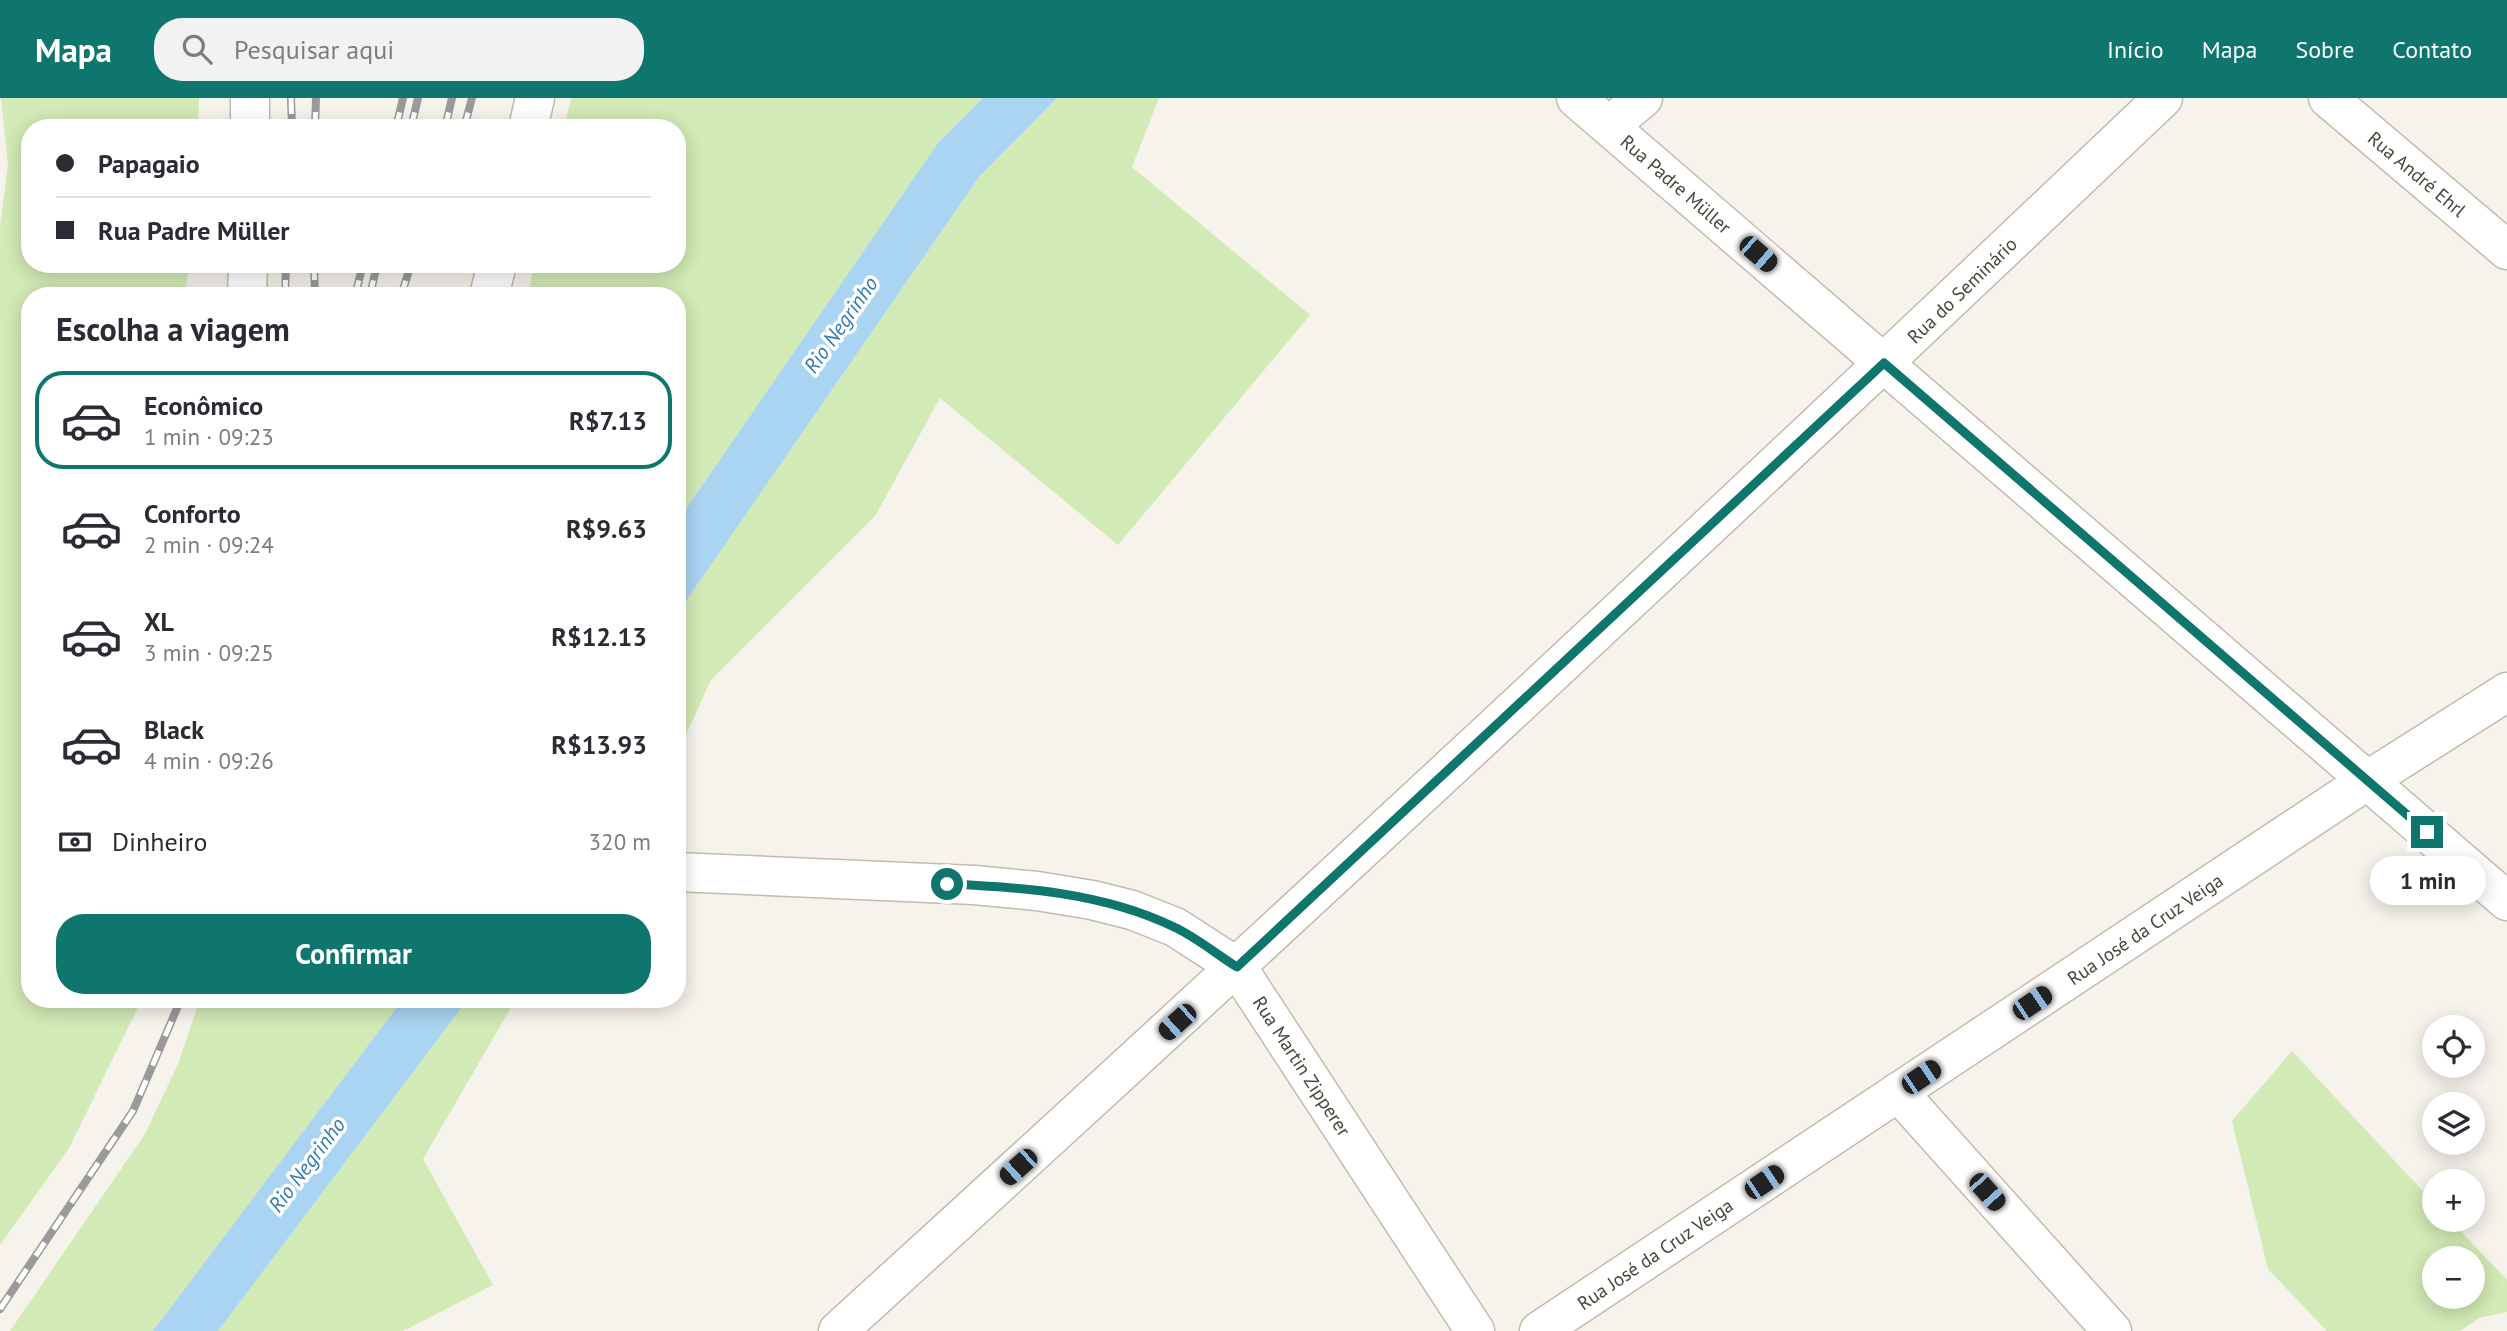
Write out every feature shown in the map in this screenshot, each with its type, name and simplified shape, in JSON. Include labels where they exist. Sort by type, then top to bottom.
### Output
[{"type":"street","points":[[250,98],[250,119]]},
{"type":"street","points":[[530,119],[535,98]]},
{"type":"street","name":"Rua Padre Müller","points":[[1577,98],[2507,901]]},
{"type":"street","points":[[1609,127],[1643,98]]},
{"type":"street","name":"Rua do Seminário","points":[[838,1331],[1237,967],[1884,363],[2163,98]]},
{"type":"street","name":"Rua André Ehrl","points":[[2328,98],[2507,250]]},
{"type":"street","name":"Rua José da Cruz Veiga","points":[[1539,1331],[2368,780],[2507,692]]},
{"type":"street","name":"Rua Martin Zipperer","points":[[686,872],[974,885],[1037,891],[1132,910],[1175,927],[1237,967],[1475,1331]]},
{"type":"street","points":[[1898,1092],[2112,1331]]},
{"type":"green space","points":[[1,98],[199,98],[198,119],[21,119],[21,273],[188,273],[186,287],[21,287],[21,1008],[138,1008],[69,1148],[0,1245],[0,226],[8,165]]},
{"type":"green space","points":[[571,98],[983,98],[938,143],[686,509],[686,287],[530,287],[532,273],[686,273],[686,119],[566,119]]},
{"type":"green space","points":[[1057,98],[1159,98],[1132,167],[1310,315],[1118,545],[940,398],[875,516],[711,680],[686,734],[686,601],[979,177]]},
{"type":"green space","points":[[197,1008],[396,1008],[153,1331],[10,1331],[145,1134],[178,1064]]},
{"type":"green space","points":[[461,1008],[511,1008],[423,1159],[493,1285],[403,1331],[218,1331]]},
{"type":"green space","points":[[2292,1051],[2422,1190],[2422,1232],[2461,1232],[2475,1246],[2422,1246],[2422,1309],[2485,1309],[2485,1257],[2507,1280],[2507,1312],[2479,1318],[2460,1331],[2327,1331],[2268,1269],[2232,1121]]},
{"type":"water","name":"Rio Negrinho","points":[[983,98],[1057,98],[979,177],[686,601],[686,509],[938,143]]},
{"type":"water","name":"Rio Negrinho","points":[[396,1008],[461,1008],[218,1331],[153,1331]]},
{"type":"railway","points":[[291,98],[292,119]]},
{"type":"railway","points":[[315,119],[316,98]]},
{"type":"railway","points":[[398,119],[403,98]]},
{"type":"railway","points":[[413,119],[418,98]]},
{"type":"railway","points":[[447,119],[452,98]]},
{"type":"railway","points":[[466,119],[472,98]]},
{"type":"railway","points":[[285,287],[286,273]]},
{"type":"railway","points":[[314,273],[315,287]]},
{"type":"railway","points":[[357,287],[361,273]]},
{"type":"railway","points":[[372,287],[375,273]]},
{"type":"railway","points":[[404,287],[408,273]]},
{"type":"railway","points":[[0,1309],[133,1111],[177,1008]]},
{"type":"route","points":[[947,884],[1037,891],[1132,910],[1175,927],[1237,967],[1884,363],[2427,832]]}]
